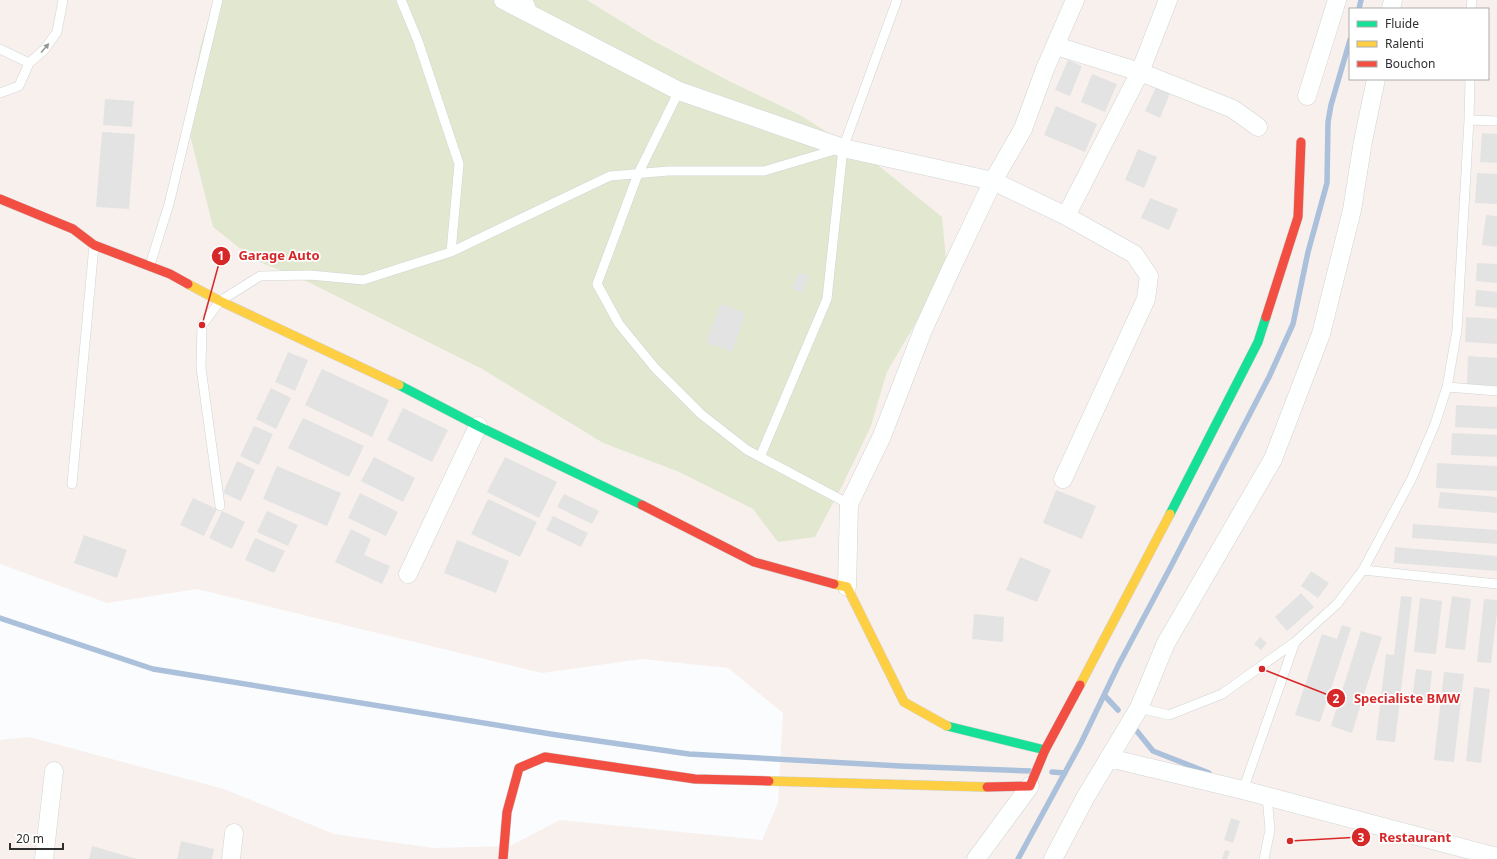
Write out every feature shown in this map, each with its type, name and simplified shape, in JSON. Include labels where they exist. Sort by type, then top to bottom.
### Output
[{"type":"street","points":[[503,0],[532,8],[679,91],[842,148],[993,181],[1066,216],[1134,254],[1149,276],[1146,300],[1063,479]]},
{"type":"street","points":[[1045,750],[949,727],[904,702],[848,587],[849,504],[882,436],[923,330],[950,269],[993,181],[1023,129],[1045,68],[1075,0]]},
{"type":"street","points":[[1066,216],[1140,72],[1168,0]]},
{"type":"street","points":[[1307,96],[1337,0]]},
{"type":"street","points":[[1056,46],[1140,72],[1233,109],[1258,127]]},
{"type":"street","points":[[1053,859],[1085,798],[1139,708],[1166,644],[1273,459],[1321,334],[1352,210],[1362,141],[1376,80]]},
{"type":"street","points":[[976,859],[1030,786],[1045,750],[1132,588],[1258,342],[1298,217],[1302,142]]},
{"type":"street","points":[[0,199],[73,229],[94,245],[150,265],[170,274],[220,301],[405,388],[478,426],[616,492],[754,562],[848,587]]},
{"type":"street","points":[[408,574],[478,426]]},
{"type":"street","points":[[503,859],[507,812],[519,768],[545,756],[695,779],[1002,787],[1030,786]]},
{"type":"street","points":[[1109,758],[1267,796],[1497,857]]},
{"type":"street","points":[[44,859],[54,771]]},
{"type":"street","points":[[231,859],[234,833]]},
{"type":"lane","points":[[0,94],[19,86],[29,63],[44,50],[57,32],[63,0]]},
{"type":"lane","points":[[150,265],[169,204],[218,0]]},
{"type":"lane","points":[[401,0],[418,41],[459,164],[451,252]]},
{"type":"lane","points":[[760,456],[828,299],[842,148],[897,0]]},
{"type":"lane","points":[[0,49],[29,63]]},
{"type":"lane","points":[[1139,708],[1169,715],[1222,694],[1295,642],[1337,604],[1363,570],[1412,478],[1435,424],[1447,387],[1457,330],[1470,80]]},
{"type":"lane","points":[[679,91],[638,174],[596,284],[619,324],[655,368],[701,414],[748,450],[849,504]]},
{"type":"lane","points":[[1469,120],[1497,121]]},
{"type":"lane","points":[[220,506],[201,368],[202,325],[220,301],[260,276],[310,276],[364,280],[451,252],[610,176],[668,171],[764,171],[842,148]]},
{"type":"lane","points":[[72,484],[94,245]]},
{"type":"lane","points":[[1447,387],[1497,391]]},
{"type":"lane","points":[[1363,570],[1497,584]]},
{"type":"lane","points":[[1243,790],[1295,642]]},
{"type":"lane","points":[[1264,859],[1270,830],[1267,796]]},
{"type":"shaded area","points":[[0,0],[214,0],[201,44],[190,97],[189,131],[255,260],[310,283],[482,369],[603,443],[679,472],[753,509],[779,542],[871,426],[887,372],[947,270],[800,115],[729,81],[652,40],[587,0],[1497,0],[1497,859],[0,859],[0,740],[29,737],[224,789],[334,834],[433,848],[510,846],[560,820],[762,840],[778,803],[783,713],[728,668],[642,659],[542,673],[197,589],[107,603],[0,564]]},
{"type":"green space","points":[[214,0],[587,0],[652,40],[729,81],[800,115],[874,162],[942,217],[947,270],[887,372],[871,426],[815,537],[778,542],[753,509],[679,472],[603,443],[482,369],[310,283],[255,260],[213,227],[189,131],[190,97],[201,44]]},
{"type":"building","points":[[1068,60],[1082,66],[1070,96],[1055,90]]},
{"type":"building","points":[[1092,74],[1117,84],[1105,112],[1081,102]]},
{"type":"building","points":[[1156,87],[1170,93],[1160,118],[1145,111]]},
{"type":"building","points":[[105,99],[134,101],[132,127],[103,125]]},
{"type":"building","points":[[1056,106],[1097,124],[1085,152],[1044,135]]},
{"type":"building","points":[[102,132],[135,134],[129,209],[96,207]]},
{"type":"building","points":[[1482,133],[1497,134],[1497,163],[1480,162]]},
{"type":"building","points":[[1138,149],[1157,157],[1144,188],[1125,180]]},
{"type":"building","points":[[1477,173],[1497,174],[1497,204],[1475,203]]},
{"type":"building","points":[[1150,198],[1178,209],[1169,230],[1141,218]]},
{"type":"building","points":[[1486,215],[1497,216],[1497,247],[1482,245]]},
{"type":"building","points":[[1477,263],[1497,264],[1497,283],[1476,281]]},
{"type":"building","points":[[799,272],[809,277],[802,293],[792,288]]},
{"type":"building","points":[[1476,290],[1497,292],[1497,308],[1475,306]]},
{"type":"building","points":[[721,304],[746,313],[732,352],[706,342]]},
{"type":"building","points":[[1466,317],[1497,319],[1497,344],[1465,342]]},
{"type":"building","points":[[288,352],[308,360],[295,391],[275,382]]},
{"type":"building","points":[[1468,356],[1497,358],[1497,386],[1467,385]]},
{"type":"building","points":[[322,369],[389,400],[372,437],[305,405]]},
{"type":"building","points":[[271,388],[291,398],[276,429],[256,419]]},
{"type":"building","points":[[1456,405],[1497,407],[1497,429],[1455,427]]},
{"type":"building","points":[[403,408],[448,430],[432,462],[387,440]]},
{"type":"building","points":[[303,418],[364,446],[349,477],[288,448]]},
{"type":"building","points":[[254,426],[273,434],[259,465],[240,456]]},
{"type":"building","points":[[1452,433],[1497,435],[1497,457],[1451,455]]},
{"type":"building","points":[[374,457],[415,478],[403,502],[361,481]]},
{"type":"building","points":[[505,457],[557,482],[539,518],[487,492]]},
{"type":"building","points":[[237,461],[255,470],[241,501],[223,493]]},
{"type":"building","points":[[1437,463],[1497,466],[1497,491],[1436,488]]},
{"type":"building","points":[[277,466],[341,493],[327,526],[263,499]]},
{"type":"building","points":[[1056,490],[1096,506],[1082,539],[1043,523]]},
{"type":"building","points":[[1440,492],[1497,497],[1497,513],[1438,508]]},
{"type":"building","points":[[360,493],[398,512],[386,536],[348,518]]},
{"type":"building","points":[[564,494],[599,511],[592,524],[557,507]]},
{"type":"building","points":[[193,498],[217,509],[204,536],[180,525]]},
{"type":"building","points":[[488,499],[537,522],[520,557],[471,534]]},
{"type":"building","points":[[222,511],[245,522],[232,549],[209,538]]},
{"type":"building","points":[[267,511],[298,525],[288,546],[257,532]]},
{"type":"building","points":[[553,516],[588,533],[581,547],[546,530]]},
{"type":"building","points":[[1413,524],[1497,530],[1497,544],[1412,538]]},
{"type":"building","points":[[351,529],[371,539],[364,555],[390,566],[382,584],[335,562]]},
{"type":"building","points":[[84,535],[127,550],[117,578],[74,563]]},
{"type":"building","points":[[255,538],[285,551],[274,573],[245,560]]},
{"type":"building","points":[[457,540],[509,561],[496,593],[444,573]]},
{"type":"building","points":[[1395,547],[1497,556],[1497,571],[1394,563]]},
{"type":"building","points":[[1020,557],[1051,570],[1037,602],[1006,590]]},
{"type":"building","points":[[1311,571],[1329,583],[1318,598],[1301,586]]},
{"type":"building","points":[[1301,593],[1314,607],[1287,631],[1275,617]]},
{"type":"building","points":[[1401,596],[1412,597],[1395,742],[1376,740],[1386,654],[1394,655]]},
{"type":"building","points":[[1452,596],[1471,599],[1465,650],[1445,648]]},
{"type":"building","points":[[1420,598],[1442,601],[1436,654],[1414,652]]},
{"type":"building","points":[[1484,599],[1497,600],[1497,613],[1491,663],[1477,662]]},
{"type":"building","points":[[974,614],[1004,617],[1003,642],[972,639]]},
{"type":"building","points":[[1342,625],[1351,628],[1320,722],[1295,715],[1322,634],[1337,639]]},
{"type":"building","points":[[1361,631],[1382,637],[1352,733],[1331,726]]},
{"type":"building","points":[[1260,637],[1267,643],[1261,650],[1254,644]]},
{"type":"building","points":[[1416,669],[1432,671],[1429,701],[1412,699]]},
{"type":"building","points":[[1444,672],[1464,674],[1454,762],[1434,760]]},
{"type":"building","points":[[1474,687],[1490,689],[1481,763],[1466,761]]},
{"type":"building","points":[[1231,818],[1240,821],[1233,843],[1224,840]]},
{"type":"building","points":[[181,841],[214,849],[212,859],[177,859]]},
{"type":"building","points":[[92,846],[137,859],[89,859]]},
{"type":"building","points":[[1225,850],[1230,851],[1227,859],[1222,859]]},
{"type":"waterway","points":[[1359,8],[1361,0]]},
{"type":"waterway","points":[[1018,859],[1081,743],[1119,664],[1269,377],[1293,324],[1308,252],[1327,183],[1328,122],[1331,105],[1349,43]]},
{"type":"waterway","points":[[0,618],[153,669],[557,735],[689,754],[900,766],[1030,771]]},
{"type":"waterway","points":[[1104,695],[1118,710]]},
{"type":"waterway","points":[[1136,730],[1153,751],[1209,773]]},
{"type":"waterway","points":[[1052,772],[1065,773]]},
{"type":"traffic: fast","points":[[1170,514],[1258,342],[1266,317]]},
{"type":"traffic: fast","points":[[399,385],[478,426],[642,505]]},
{"type":"traffic: fast","points":[[947,726],[1045,750]]},
{"type":"traffic: slow","points":[[188,284],[220,301],[399,385]]},
{"type":"traffic: slow","points":[[1080,685],[1170,514]]},
{"type":"traffic: slow","points":[[834,584],[847,587],[904,702],[947,726]]},
{"type":"traffic: slow","points":[[769,781],[987,787]]},
{"type":"traffic: jam","points":[[1266,317],[1298,217],[1301,142]]},
{"type":"traffic: jam","points":[[0,199],[73,229],[94,245],[170,274],[188,284]]},
{"type":"traffic: jam","points":[[642,505],[754,562],[834,584]]},
{"type":"traffic: jam","points":[[987,787],[1030,786],[1045,750],[1080,685]]},
{"type":"traffic: jam","points":[[503,859],[507,812],[519,768],[545,757],[695,779],[769,781]]},
{"type":"place","name":"Garage Auto","points":[[202,325]]},
{"type":"place","name":"Specialiste BMW","points":[[1262,669]]},
{"type":"place","name":"Restaurant","points":[[1290,841]]}]
